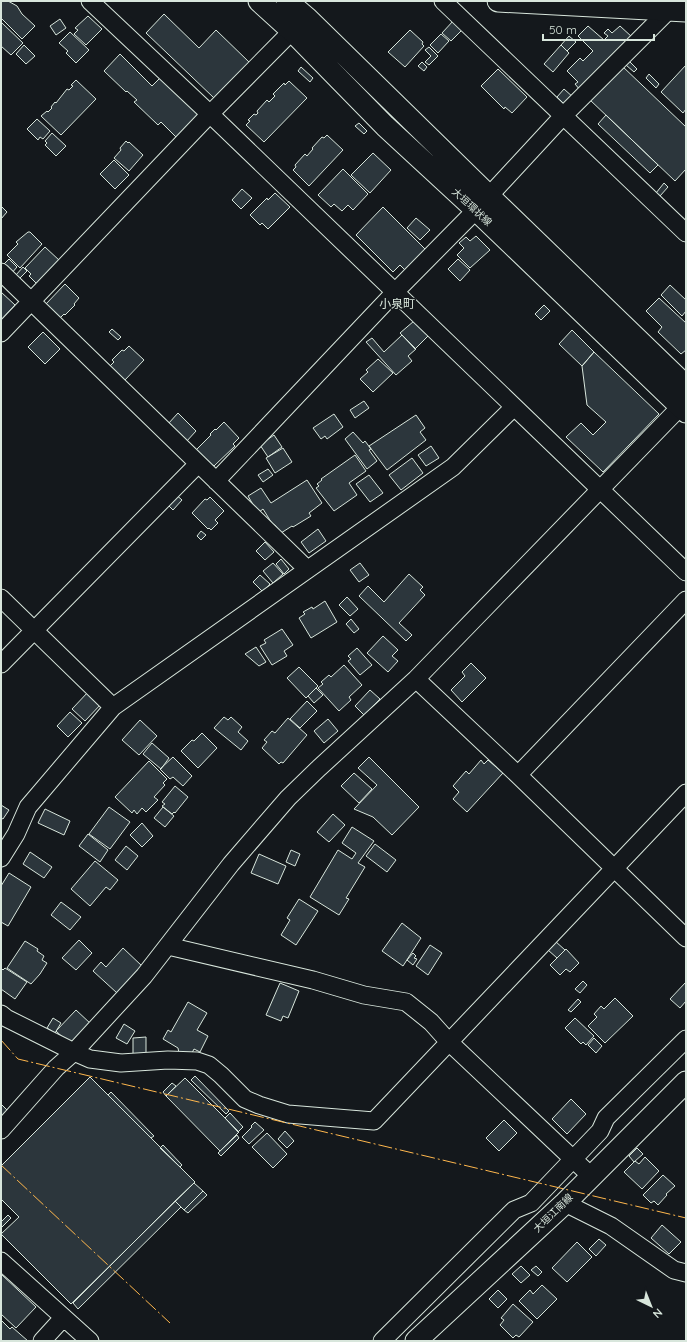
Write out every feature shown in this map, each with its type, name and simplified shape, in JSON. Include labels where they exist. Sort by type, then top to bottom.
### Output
[{"type":"main road","name":"大垣環状線","points":[[259,1],[292,31],[385,126],[482,203],[686,386]]},
{"type":"main road","name":"大垣環状線","points":[[286,1],[307,18],[482,203],[684,407]]},
{"type":"main road","points":[[498,1],[678,7]]},
{"type":"main road","name":"大垣江南線","points":[[416,1341],[565,1203],[686,1082]]},
{"type":"street","points":[[90,1],[210,114],[599,490],[686,572]]},
{"type":"street","points":[[443,1],[686,233]]},
{"type":"street","points":[[216,481],[395,292],[482,203],[563,116],[678,7]]},
{"type":"street","points":[[1,333],[210,114],[292,31]]},
{"type":"street","points":[[1,272],[307,569]]},
{"type":"street","points":[[1,1130],[56,1068],[74,1052],[144,976],[230,864],[288,798],[416,679],[599,490],[684,407]]},
{"type":"street","points":[[1,858],[16,834],[28,807],[113,707],[453,467],[514,408]]},
{"type":"street","points":[[1,664],[198,464]]},
{"type":"street","points":[[1,598],[113,707]]},
{"type":"street","points":[[518,775],[686,600]]},
{"type":"street","points":[[416,679],[518,775],[686,938]]},
{"type":"street","points":[[1,1014],[6,1018],[90,1059],[121,1063],[168,1060],[197,1061],[209,1065],[245,1099],[259,1105],[288,1114],[374,1121],[448,1041],[686,793]]},
{"type":"street","points":[[168,946],[313,980],[364,995],[406,1002],[431,1022],[448,1041],[572,1160],[591,1176]]},
{"type":"street","points":[[382,1341],[514,1210],[531,1202],[600,1131],[606,1118],[686,1038]]},
{"type":"street","points":[[565,1203],[611,1226],[674,1270],[686,1273]]},
{"type":"street","points":[[1,1261],[90,1341]]},
{"type":"street","points":[[42,1341],[63,1318]]},
{"type":"building","points":[[1,1],[8,1],[17,6],[22,14],[35,26],[22,39],[1,18]]},
{"type":"building","points":[[164,14],[199,48],[216,30],[249,62],[214,98],[146,33]]},
{"type":"building","points":[[88,16],[102,29],[86,45],[74,34],[78,30],[75,28]]},
{"type":"building","points":[[60,19],[66,28],[56,35],[50,26]]},
{"type":"building","points":[[454,20],[463,29],[451,41],[442,33]]},
{"type":"building","points":[[1,22],[23,43],[11,55],[1,46]]},
{"type":"building","points":[[588,26],[604,40],[608,36],[604,33],[608,29],[612,33],[620,26],[632,37],[580,90],[575,84],[578,82],[567,71],[580,58],[583,61],[593,51],[578,36]]},
{"type":"building","points":[[410,30],[423,42],[422,44],[424,46],[405,67],[388,52]]},
{"type":"building","points":[[70,32],[89,50],[76,63],[66,53],[68,51],[59,43]]},
{"type":"building","points":[[441,34],[449,41],[438,53],[430,45]]},
{"type":"building","points":[[569,36],[576,42],[567,51],[561,45]]},
{"type":"building","points":[[24,45],[35,56],[26,64],[16,54]]},
{"type":"building","points":[[561,45],[569,53],[553,72],[544,64]]},
{"type":"building","points":[[429,47],[438,56],[429,65],[425,62],[431,56],[425,50]]},
{"type":"building","points":[[120,54],[152,86],[160,78],[201,117],[179,140],[161,122],[158,125],[134,102],[137,100],[127,91],[126,92],[104,71]]},
{"type":"building","points":[[629,61],[637,69],[634,72],[626,65]]},
{"type":"building","points":[[422,62],[427,67],[424,71],[418,66]]},
{"type":"building","points":[[621,65],[686,127],[686,169],[675,181],[589,99]]},
{"type":"building","points":[[686,65],[686,109],[683,113],[661,92]]},
{"type":"building","points":[[301,67],[313,78],[310,82],[298,71]]},
{"type":"building","points":[[498,69],[527,97],[512,113],[505,107],[504,109],[481,86]]},
{"type":"building","points":[[649,74],[659,84],[656,88],[646,78]]},
{"type":"building","points":[[76,80],[96,99],[61,135],[41,116],[52,108],[51,107],[67,89],[69,90],[73,86],[71,85]]},
{"type":"building","points":[[289,81],[307,98],[264,142],[246,125],[250,121],[248,120],[254,114],[256,115],[258,113],[257,111],[267,100],[269,102],[275,96],[273,94],[284,83],[285,85]]},
{"type":"building","points":[[564,89],[574,98],[566,106],[557,97]]},
{"type":"building","points":[[606,115],[658,165],[650,173],[598,124]]},
{"type":"building","points":[[37,119],[50,131],[43,139],[40,137],[38,140],[27,129]]},
{"type":"building","points":[[359,123],[367,131],[364,134],[355,126]]},
{"type":"building","points":[[52,133],[66,146],[56,156],[45,145],[47,143],[45,141]]},
{"type":"building","points":[[327,135],[343,150],[309,186],[293,170],[296,167],[295,165],[305,154],[307,156],[322,137],[324,138]]},
{"type":"building","points":[[126,141],[143,155],[129,171],[114,158]]},
{"type":"building","points":[[373,153],[391,170],[370,193],[351,175]]},
{"type":"building","points":[[114,160],[129,175],[115,189],[100,174]]},
{"type":"building","points":[[343,169],[368,194],[353,210],[348,205],[342,211],[334,204],[331,207],[318,195]]},
{"type":"building","points":[[664,183],[668,187],[660,196],[656,193]]},
{"type":"building","points":[[242,189],[252,198],[241,209],[232,200]]},
{"type":"building","points":[[275,193],[290,207],[268,229],[262,223],[260,225],[250,215],[267,198],[268,200]]},
{"type":"building","points":[[1,206],[7,212],[1,219]]},
{"type":"building","points":[[383,207],[427,251],[407,272],[400,265],[393,272],[356,235]]},
{"type":"building","points":[[416,218],[430,230],[420,240],[407,228]]},
{"type":"building","points":[[30,232],[42,244],[20,268],[7,255],[18,244],[16,242]]},
{"type":"building","points":[[476,236],[490,250],[470,268],[457,255],[464,248],[459,243],[466,237],[470,241]]},
{"type":"building","points":[[45,247],[60,261],[37,284],[29,276],[31,274],[25,268]]},
{"type":"building","points":[[9,259],[17,267],[11,274],[2,266]]},
{"type":"building","points":[[458,259],[470,270],[460,281],[448,269]]},
{"type":"building","points":[[23,267],[27,271],[19,279],[16,275]]},
{"type":"building","points":[[65,284],[79,298],[74,304],[75,305],[59,319],[45,305]]},
{"type":"building","points":[[670,285],[686,300],[686,311],[682,316],[661,295]]},
{"type":"building","points":[[1,292],[15,305],[1,320]]},
{"type":"building","points":[[659,298],[686,323],[686,350],[681,354],[658,332],[662,327],[646,311]]},
{"type":"building","points":[[544,305],[550,311],[541,320],[535,314]]},
{"type":"building","points":[[414,321],[428,336],[415,349],[400,333]]},
{"type":"building","points":[[112,329],[121,337],[118,340],[109,332]]},
{"type":"building","points":[[572,330],[594,352],[582,366],[559,344]]},
{"type":"building","points":[[43,332],[60,349],[45,364],[28,347]]},
{"type":"building","points":[[402,335],[416,349],[408,356],[412,361],[396,375],[366,342],[372,338],[384,352]]},
{"type":"building","points":[[129,346],[144,360],[124,381],[109,367],[114,362],[112,360],[122,350],[124,351]]},
{"type":"building","points":[[594,352],[659,414],[603,472],[566,437],[581,423],[593,435],[606,422],[587,405],[582,366]]},
{"type":"building","points":[[378,359],[393,373],[373,392],[360,379],[368,372],[366,370]]},
{"type":"building","points":[[364,401],[369,408],[355,418],[350,410]]},
{"type":"building","points":[[178,413],[196,431],[186,442],[168,424]]},
{"type":"building","points":[[334,414],[343,427],[327,439],[325,436],[321,439],[313,428]]},
{"type":"building","points":[[416,415],[425,428],[420,432],[426,440],[387,470],[369,446]]},
{"type":"building","points":[[224,422],[239,438],[233,444],[235,446],[214,466],[213,465],[211,467],[195,451],[215,429],[216,430]]},
{"type":"building","points":[[353,432],[363,443],[365,441],[371,449],[369,450],[377,461],[367,469],[345,439]]},
{"type":"building","points":[[274,435],[282,447],[268,457],[260,445]]},
{"type":"building","points":[[431,446],[439,458],[426,466],[418,455]]},
{"type":"building","points":[[283,448],[292,462],[275,473],[266,458]]},
{"type":"building","points":[[355,455],[366,471],[349,483],[357,495],[334,511],[316,488],[319,486],[317,484],[322,480],[321,479]]},
{"type":"building","points":[[412,458],[423,473],[401,490],[389,475]]},
{"type":"building","points":[[268,469],[273,475],[263,482],[258,475]]},
{"type":"building","points":[[369,475],[383,493],[370,502],[356,484]]},
{"type":"building","points":[[307,480],[322,503],[309,513],[311,516],[281,533],[275,525],[273,525],[263,509],[258,513],[248,496],[261,488],[271,503]]},
{"type":"building","points":[[173,492],[182,500],[173,510],[164,501]]},
{"type":"building","points":[[210,497],[224,511],[215,520],[218,523],[211,530],[209,528],[208,529],[192,513],[205,499],[207,500]]},
{"type":"building","points":[[318,529],[326,541],[309,553],[301,542]]},
{"type":"building","points":[[201,531],[206,535],[201,540],[197,536]]},
{"type":"building","points":[[265,542],[274,552],[265,560],[256,551]]},
{"type":"building","points":[[281,559],[289,569],[284,574],[276,564]]},
{"type":"building","points":[[273,563],[283,574],[273,583],[263,571]]},
{"type":"building","points":[[360,563],[369,575],[359,582],[350,570]]},
{"type":"building","points":[[409,574],[423,587],[420,590],[425,595],[399,623],[412,635],[406,641],[359,596],[368,586],[384,602]]},
{"type":"building","points":[[260,575],[270,584],[263,592],[253,582]]},
{"type":"building","points":[[347,597],[358,609],[350,616],[339,605]]},
{"type":"building","points":[[325,601],[337,622],[311,638],[299,618],[305,614],[303,612],[312,607],[313,609]]},
{"type":"building","points":[[351,619],[359,629],[354,633],[346,624]]},
{"type":"building","points":[[282,629],[293,645],[284,651],[287,656],[272,665],[260,646],[266,643],[264,640]]},
{"type":"building","points":[[383,636],[398,650],[392,656],[398,661],[388,672],[367,653]]},
{"type":"building","points":[[256,647],[266,662],[259,666],[245,654]]},
{"type":"building","points":[[357,648],[372,665],[360,675],[348,661],[351,659],[348,656]]},
{"type":"building","points":[[471,663],[486,678],[462,702],[451,690],[465,676],[462,672]]},
{"type":"building","points":[[344,665],[362,685],[349,697],[351,700],[339,711],[318,688],[323,684],[321,682],[329,675],[331,677]]},
{"type":"building","points":[[299,667],[318,686],[306,698],[287,678]]},
{"type":"building","points":[[316,688],[323,695],[314,703],[308,696]]},
{"type":"building","points":[[370,690],[380,699],[364,715],[355,706]]},
{"type":"building","points":[[89,691],[102,703],[85,721],[72,709]]},
{"type":"building","points":[[307,701],[317,711],[300,728],[290,719]]},
{"type":"building","points":[[70,712],[82,723],[68,737],[57,726]]},
{"type":"building","points":[[224,717],[228,720],[231,717],[242,727],[238,732],[248,741],[241,750],[214,728]]},
{"type":"building","points":[[288,718],[307,735],[283,763],[281,762],[279,764],[262,748],[267,742],[264,740],[272,731],[275,733]]},
{"type":"building","points":[[328,719],[338,731],[324,743],[314,731]]},
{"type":"building","points":[[140,720],[157,736],[139,755],[122,740]]},
{"type":"building","points":[[202,733],[217,748],[198,768],[181,751]]},
{"type":"building","points":[[152,743],[169,758],[161,769],[143,754]]},
{"type":"building","points":[[173,757],[192,776],[183,786],[173,777],[170,779],[160,769]]},
{"type":"building","points":[[369,757],[419,807],[392,835],[373,817],[354,809],[377,785],[358,768]]},
{"type":"building","points":[[481,760],[484,764],[488,760],[503,773],[467,812],[453,799],[459,792],[453,786],[466,771],[469,774]]},
{"type":"building","points":[[149,761],[167,779],[163,783],[165,785],[154,797],[158,800],[146,812],[142,808],[137,814],[134,810],[132,813],[115,797]]},
{"type":"building","points":[[354,773],[372,789],[359,803],[341,786]]},
{"type":"building","points":[[175,786],[188,797],[175,813],[174,812],[172,814],[162,806],[165,804],[162,802]]},
{"type":"building","points":[[1,805],[9,810],[3,819],[1,818]]},
{"type":"building","points":[[109,807],[130,822],[110,849],[89,834]]},
{"type":"building","points":[[163,807],[174,816],[165,827],[154,818]]},
{"type":"building","points":[[45,809],[70,821],[64,835],[38,823]]},
{"type":"building","points":[[333,814],[345,825],[329,842],[317,832]]},
{"type":"building","points":[[142,823],[153,836],[142,847],[130,835]]},
{"type":"building","points":[[352,827],[374,841],[358,863],[365,867],[346,898],[349,899],[339,915],[310,897],[338,850],[352,859],[356,853],[342,843]]},
{"type":"building","points":[[88,834],[108,850],[100,862],[79,846]]},
{"type":"building","points":[[375,844],[396,860],[387,872],[366,856]]},
{"type":"building","points":[[126,846],[138,856],[127,870],[115,860]]},
{"type":"building","points":[[291,850],[300,854],[295,866],[286,862]]},
{"type":"building","points":[[30,852],[52,867],[44,878],[23,864]]},
{"type":"building","points":[[259,854],[286,866],[278,884],[251,873]]},
{"type":"building","points":[[95,861],[118,880],[110,890],[106,887],[90,906],[71,889]]},
{"type":"building","points":[[9,873],[31,887],[8,926],[1,922],[1,886]]},
{"type":"building","points":[[299,899],[318,911],[296,945],[281,935],[290,920],[287,918]]},
{"type":"building","points":[[61,902],[81,917],[70,930],[51,915]]},
{"type":"building","points":[[402,923],[421,938],[403,966],[382,951]]},
{"type":"building","points":[[79,940],[92,953],[76,970],[62,958]]},
{"type":"building","points":[[25,941],[38,949],[37,951],[44,956],[42,960],[47,963],[31,984],[7,968]]},
{"type":"building","points":[[555,941],[565,950],[557,958],[548,950]]},
{"type":"building","points":[[430,945],[442,953],[428,975],[416,966]]},
{"type":"building","points":[[123,948],[142,966],[117,993],[93,971],[101,962],[106,967]]},
{"type":"building","points":[[566,949],[579,963],[570,972],[566,969],[560,975],[550,965]]},
{"type":"building","points":[[413,953],[416,956],[414,958],[417,959],[413,965],[407,960]]},
{"type":"building","points":[[1,968],[3,970],[5,968],[27,982],[15,999],[1,989]]},
{"type":"building","points":[[583,981],[587,985],[580,993],[575,989]]},
{"type":"building","points":[[686,982],[686,1001],[680,1008],[670,999]]},
{"type":"building","points":[[280,983],[299,991],[288,1018],[283,1016],[281,1021],[266,1015]]},
{"type":"building","points":[[615,998],[633,1016],[605,1043],[588,1026],[597,1017],[594,1014],[601,1006],[604,1009]]},
{"type":"building","points":[[578,999],[581,1002],[571,1012],[568,1010]]},
{"type":"building","points":[[188,1002],[207,1013],[197,1030],[208,1036],[200,1052],[194,1049],[191,1055],[179,1053],[178,1048],[163,1039],[168,1030],[171,1032]]},
{"type":"building","points":[[76,1010],[91,1024],[71,1045],[56,1031]]},
{"type":"building","points":[[53,1018],[61,1023],[55,1033],[47,1028]]},
{"type":"building","points":[[575,1018],[594,1036],[586,1045],[583,1042],[581,1044],[565,1028]]},
{"type":"building","points":[[124,1024],[135,1031],[127,1044],[116,1038]]},
{"type":"building","points":[[146,1037],[146,1056],[133,1056],[133,1038]]},
{"type":"building","points":[[594,1038],[602,1046],[596,1053],[588,1045]]},
{"type":"building","points":[[195,1076],[229,1111],[226,1114],[191,1080]]},
{"type":"building","points":[[90,1077],[195,1182],[71,1304],[1,1234],[19,1217],[1,1199],[1,1166]]},
{"type":"building","points":[[185,1078],[239,1132],[220,1151],[166,1096]]},
{"type":"building","points":[[172,1083],[176,1086],[166,1096],[163,1092]]},
{"type":"building","points":[[111,1092],[154,1136],[151,1138],[108,1095]]},
{"type":"building","points":[[571,1099],[586,1114],[567,1134],[552,1119]]},
{"type":"building","points":[[1,1104],[8,1111],[1,1119]]},
{"type":"building","points":[[230,1113],[243,1127],[238,1132],[225,1118]]},
{"type":"building","points":[[504,1120],[517,1133],[499,1151],[486,1138]]},
{"type":"building","points":[[255,1122],[264,1130],[249,1144],[242,1137]]},
{"type":"building","points":[[285,1131],[294,1141],[287,1148],[278,1139]]},
{"type":"building","points":[[267,1133],[287,1154],[273,1168],[252,1147]]},
{"type":"building","points":[[237,1135],[239,1138],[221,1156],[218,1153]]},
{"type":"building","points":[[163,1145],[182,1165],[180,1167],[160,1148]]},
{"type":"building","points":[[637,1148],[643,1154],[634,1162],[629,1156]]},
{"type":"building","points":[[645,1157],[659,1171],[642,1189],[624,1172],[635,1161],[639,1164]]},
{"type":"building","points":[[663,1175],[675,1186],[666,1194],[667,1195],[658,1205],[654,1201],[651,1203],[643,1195]]},
{"type":"building","points":[[194,1183],[203,1191],[184,1210],[175,1201]]},
{"type":"building","points":[[203,1191],[207,1195],[188,1213],[184,1210]]},
{"type":"building","points":[[175,1201],[181,1207],[78,1309],[73,1303]]},
{"type":"building","points":[[8,1215],[11,1218],[1,1228],[1,1222]]},
{"type":"building","points":[[662,1225],[681,1242],[669,1254],[651,1238]]},
{"type":"building","points":[[599,1239],[606,1245],[596,1256],[589,1249]]},
{"type":"building","points":[[577,1242],[592,1257],[567,1282],[552,1268]]},
{"type":"building","points":[[521,1266],[530,1275],[521,1283],[512,1274]]},
{"type":"building","points":[[536,1266],[542,1272],[538,1276],[531,1270]]},
{"type":"building","points":[[1,1274],[36,1307],[16,1328],[1,1314]]},
{"type":"building","points":[[542,1285],[557,1299],[537,1319],[519,1301],[530,1290],[533,1294]]},
{"type":"building","points":[[498,1290],[507,1299],[498,1308],[489,1299]]},
{"type":"building","points":[[513,1304],[533,1322],[519,1337],[516,1335],[513,1338],[500,1325],[504,1320],[501,1318]]},
{"type":"building","points":[[1,1320],[10,1329],[12,1327],[28,1341],[1,1341]]},
{"type":"power","points":[[1,1040],[18,1059],[686,1218]]},
{"type":"power","points":[[1,1165],[170,1323]]},
{"type":"district","name":"小泉町","points":[[397,303]]}]
